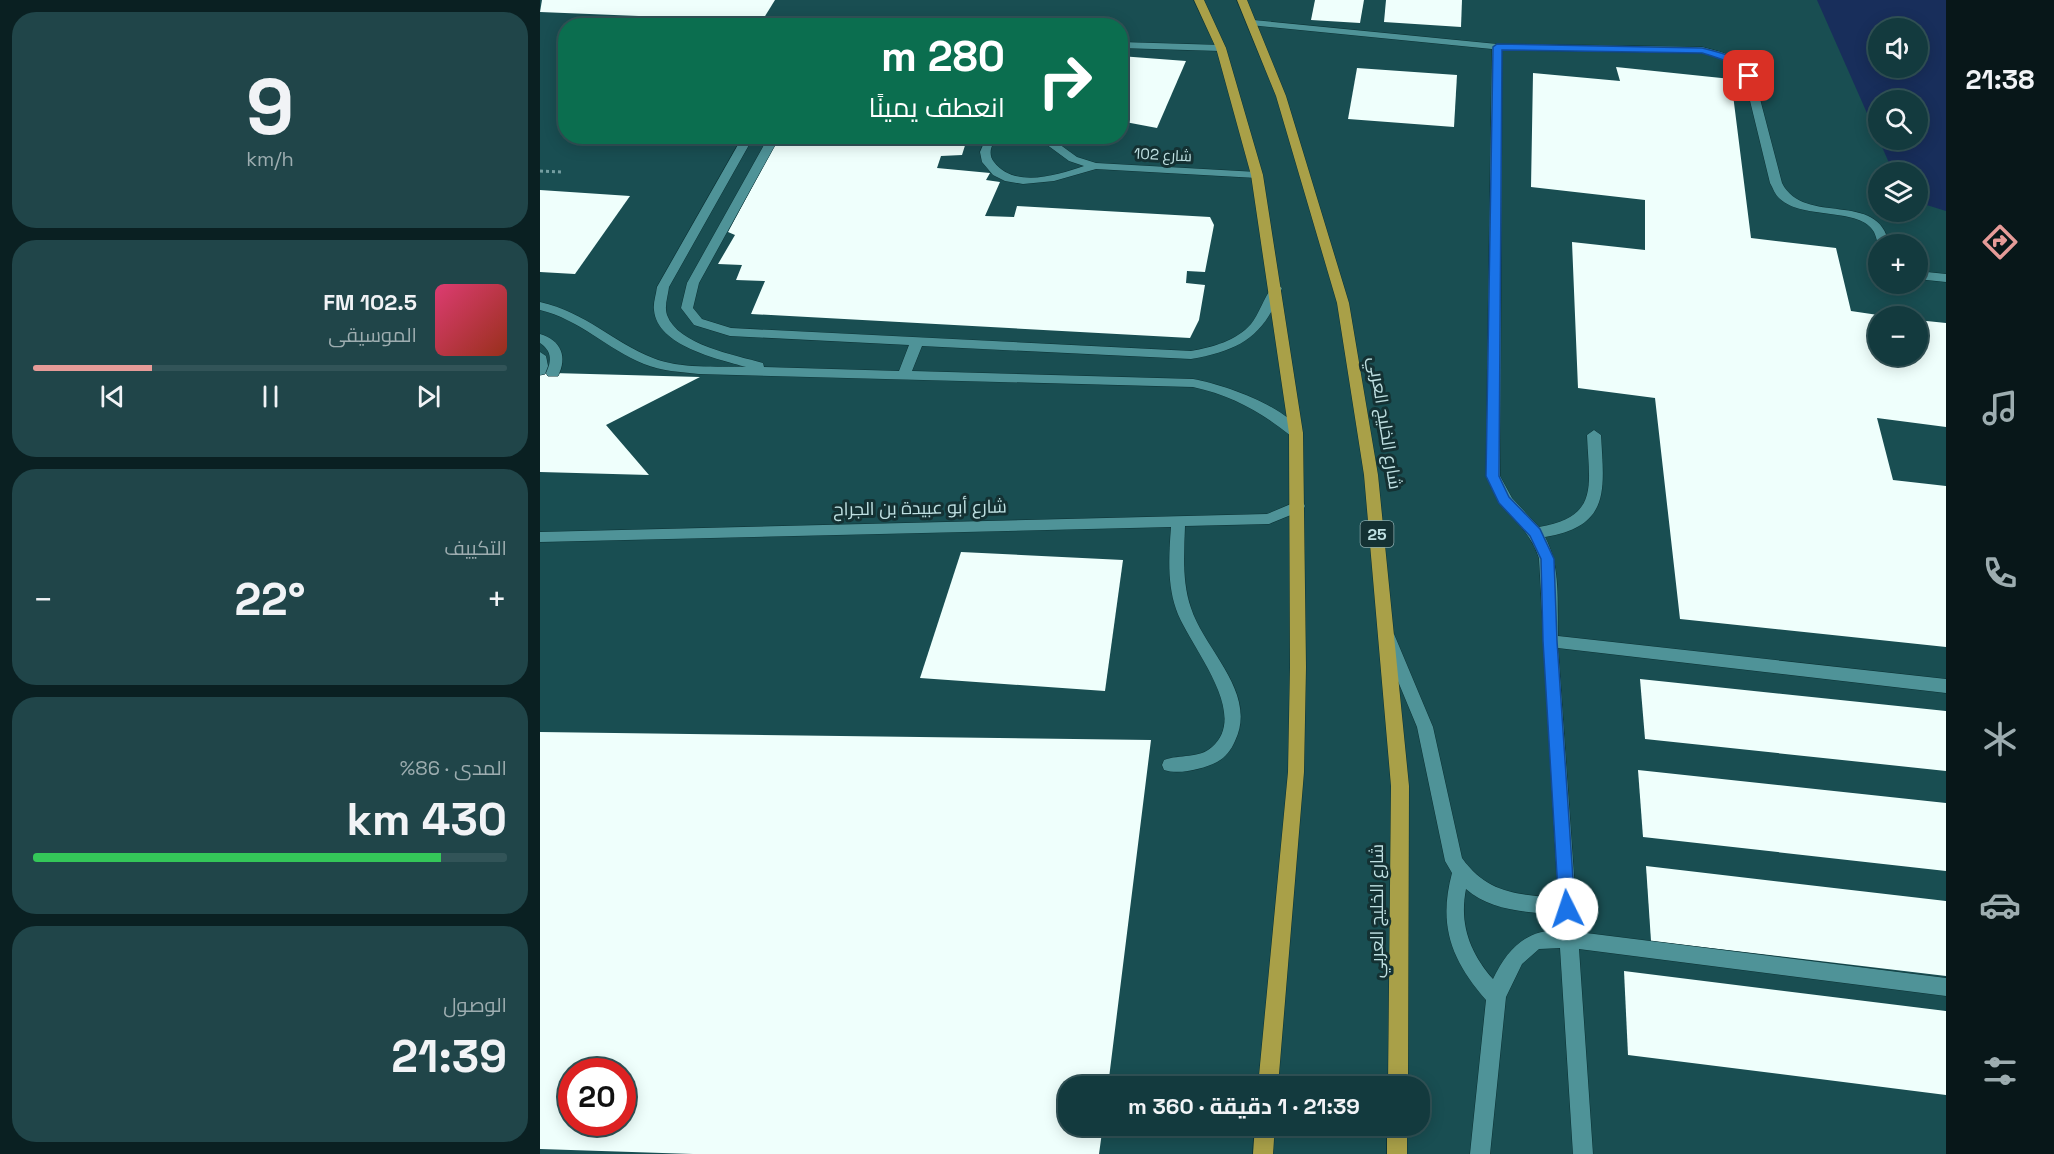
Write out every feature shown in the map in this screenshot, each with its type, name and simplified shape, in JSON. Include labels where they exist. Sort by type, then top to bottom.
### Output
[{"type":"main road","points":[[1199,0],[1221,48],[1257,175],[1276,288],[1296,433],[1298,506],[1296,772],[1270,1076]]},
{"type":"main road","name":"شارع الخليج العربي","points":[[1242,0],[1281,96],[1343,303],[1371,476],[1400,786],[1398,1076]]},
{"type":"main road","points":[[1263,1154],[1264,1136]]},
{"type":"main road","points":[[1397,1136],[1397,1154]]},
{"type":"street","points":[[1253,23],[1497,47],[1593,50],[1689,49],[1727,57],[1744,69],[1749,76],[1776,183],[1782,196],[1801,206],[1863,218],[1879,230],[1880,234]]},
{"type":"street","points":[[1128,45],[1221,48]]},
{"type":"street","points":[[1497,47],[1492,476],[1503,500],[1535,533],[1547,559],[1568,939],[1583,1154]]},
{"type":"street","points":[[744,144],[663,287],[660,314],[672,332],[695,346],[781,372]]},
{"type":"street","points":[[771,144],[693,283],[687,308],[698,322],[730,332],[1191,355],[1220,350],[1241,340],[1257,326],[1270,308],[1276,288]]},
{"type":"street","points":[[988,144],[985,148],[985,157],[989,165],[1011,177],[1043,180],[1060,178],[1095,166]]},
{"type":"street","name":"شارع 102","points":[[1051,144],[1073,159],[1095,166],[1257,175]]},
{"type":"street","points":[[1928,277],[1946,278]]},
{"type":"street","points":[[540,306],[567,313],[650,362],[699,370],[1193,383],[1219,388],[1250,400],[1277,417],[1296,433]]},
{"type":"street","points":[[540,338],[549,342],[557,353],[557,365],[546,372],[540,357]]},
{"type":"street","points":[[904,376],[917,341]]},
{"type":"street","points":[[1535,533],[1566,528],[1579,521],[1594,503],[1596,492],[1594,435]]},
{"type":"street","name":"شارع أبو عبيدة بن الجراح","points":[[540,537],[1269,519],[1298,506]]},
{"type":"street","points":[[1170,765],[1199,762],[1220,752],[1229,738],[1234,721],[1229,695],[1183,609],[1177,579],[1178,521]]},
{"type":"street","points":[[1387,635],[1425,727],[1454,861],[1461,873],[1468,881],[1487,894],[1567,909]]},
{"type":"street","points":[[1550,641],[1946,686]]},
{"type":"street","points":[[1461,873],[1454,893],[1457,936],[1465,958],[1496,997]]},
{"type":"street","points":[[1480,1154],[1496,997],[1507,970],[1525,948],[1534,942],[1545,939],[1568,939],[1946,987]]},
{"type":"path","points":[[540,171],[561,172]]},
{"type":"water","points":[[1817,0],[1946,0],[1946,211],[1928,205],[1928,162],[1889,162],[1883,150],[1928,150],[1928,90],[1868,90],[1868,115]]},
{"type":"building","points":[[542,0],[775,0],[764,18],[688,18],[540,12]]},
{"type":"building","points":[[1315,0],[1364,0],[1360,23],[1311,20]]},
{"type":"building","points":[[1386,0],[1462,0],[1461,27],[1384,22]]},
{"type":"building","points":[[1128,57],[1186,61],[1157,128],[1128,123]]},
{"type":"building","points":[[1616,67],[1731,79],[1751,238],[1836,248],[1851,311],[1868,314],[1868,366],[1928,366],[1928,321],[1946,323],[1946,427],[1877,418],[1893,480],[1946,486],[1946,647],[1680,619],[1655,398],[1578,388],[1572,242],[1645,250],[1645,200],[1531,187],[1533,73],[1620,81]]},
{"type":"building","points":[[1357,68],[1457,75],[1454,127],[1348,119]]},
{"type":"building","points":[[775,144],[965,144],[962,155],[941,156],[937,168],[990,173],[986,180],[1000,182],[985,216],[1014,217],[1017,206],[1210,217],[1214,225],[1205,272],[1187,271],[1186,283],[1205,285],[1199,320],[1190,338],[751,314],[765,281],[736,280],[742,265],[718,264],[735,235],[728,232]]},
{"type":"building","points":[[540,190],[630,196],[575,274],[540,272]]},
{"type":"building","points":[[540,373],[700,377],[606,425],[649,475],[540,472]]},
{"type":"building","points":[[961,552],[1123,560],[1105,691],[920,678]]},
{"type":"building","points":[[1640,679],[1946,711],[1946,771],[1645,739]]},
{"type":"building","points":[[540,732],[1151,740],[1109,1076],[1058,1076],[1058,1136],[1101,1136],[1099,1154],[693,1154],[540,1149]]},
{"type":"building","points":[[1638,770],[1946,803],[1946,871],[1643,837]]},
{"type":"building","points":[[1646,866],[1946,901],[1946,976],[1651,941]]},
{"type":"building","points":[[1624,971],[1946,1011],[1946,1095],[1628,1055]]},
{"type":"route","points":[[1567,909],[1547,559],[1543,545],[1535,533],[1503,500],[1492,476],[1497,47],[1702,50],[1727,57],[1744,69],[1749,76]]}]
